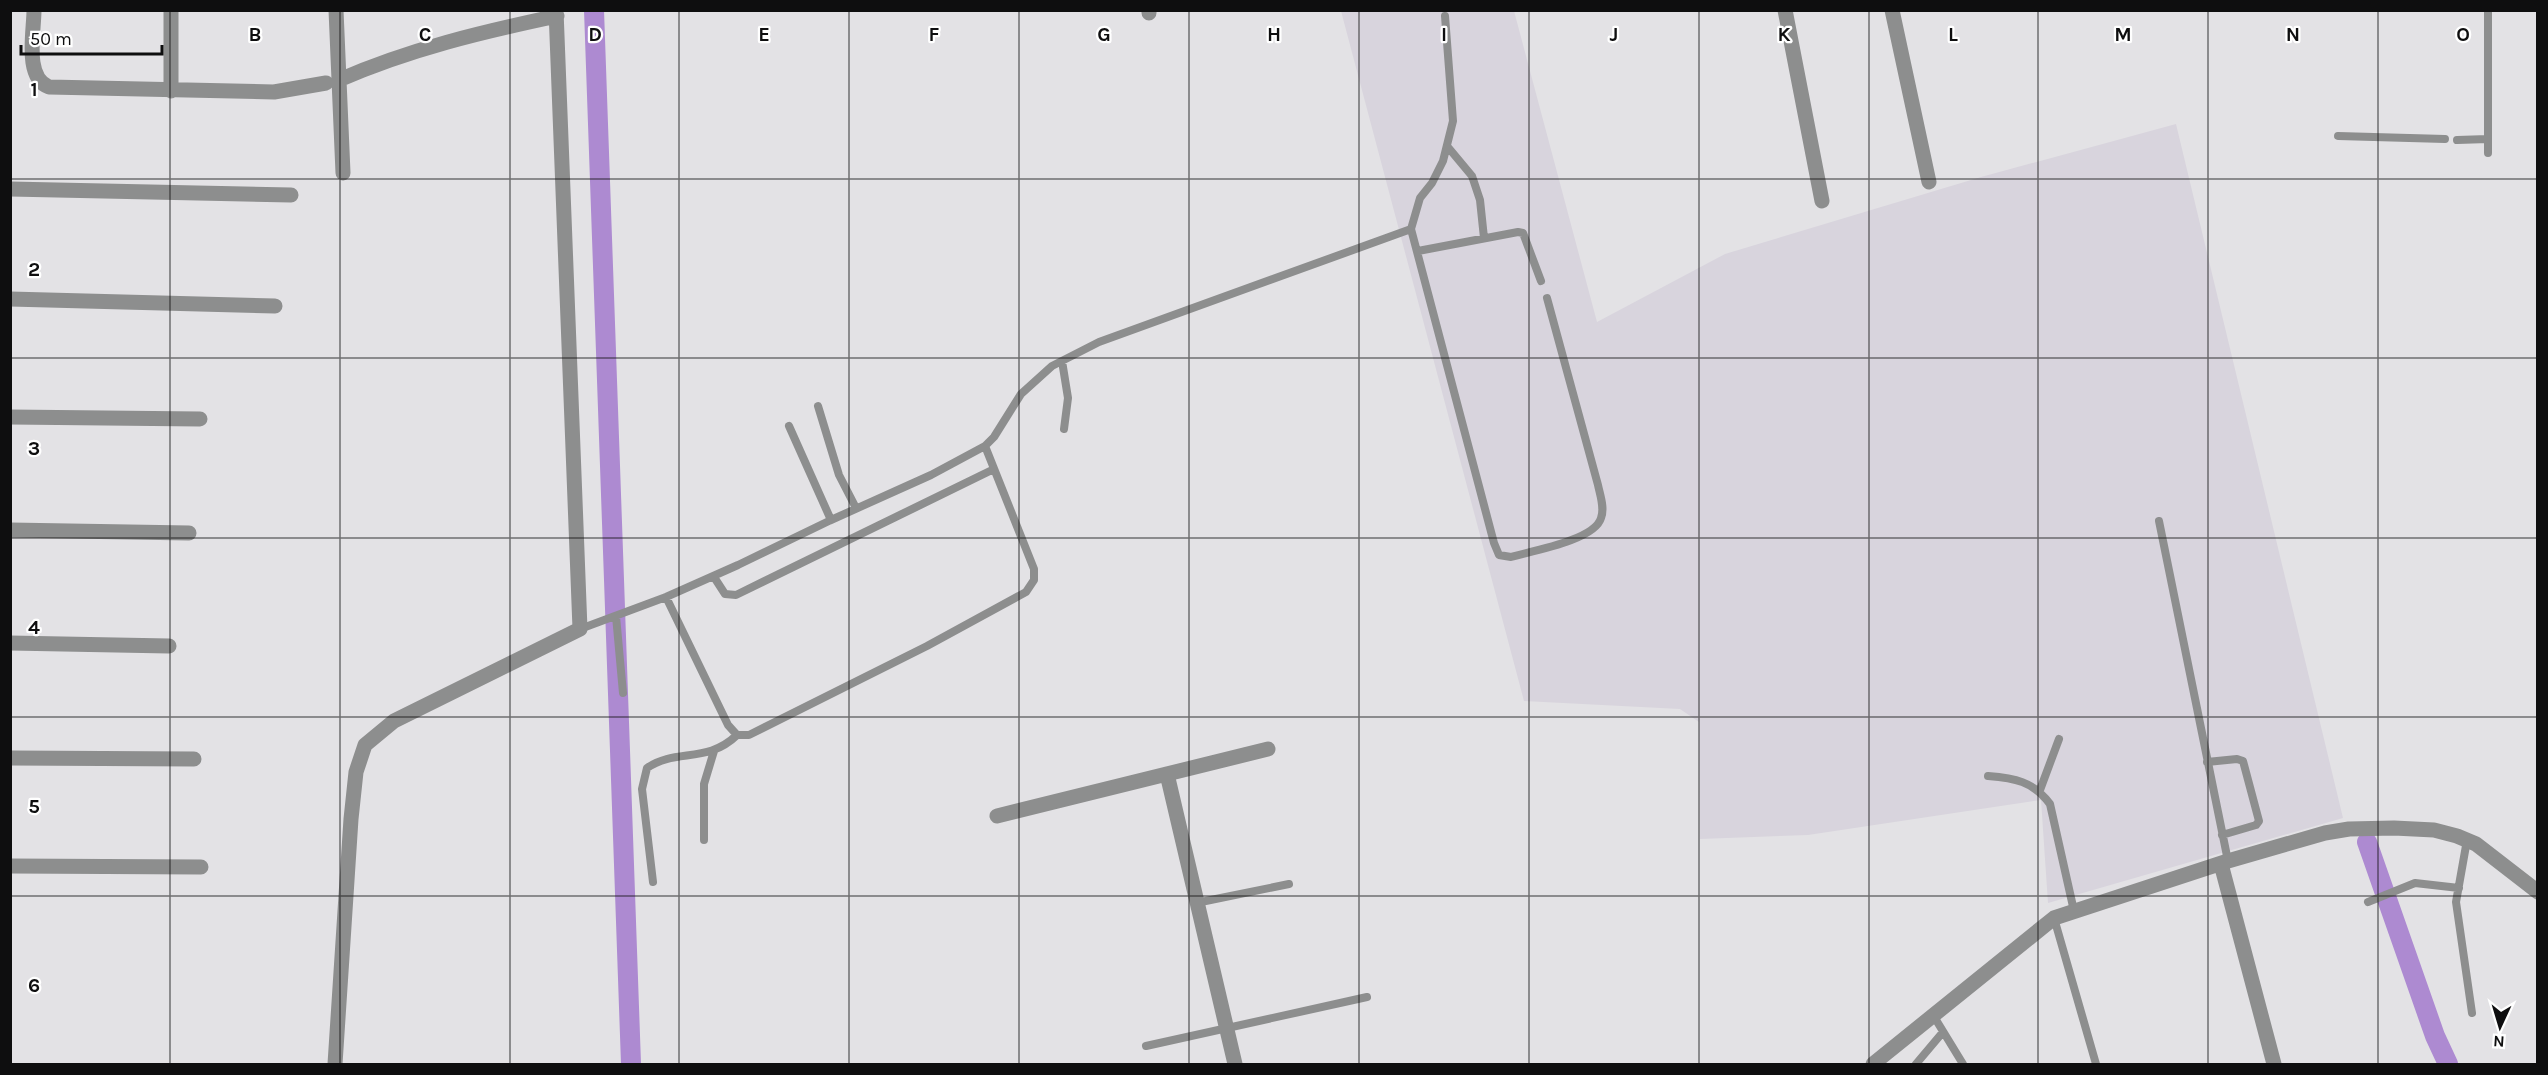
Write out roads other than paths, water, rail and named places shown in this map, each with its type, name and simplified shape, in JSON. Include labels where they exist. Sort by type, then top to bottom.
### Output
[{"type":"street","points":[[34,10],[35,72],[43,85],[171,91],[274,92],[332,82],[387,59],[457,38],[556,13],[585,627],[394,721],[365,745],[356,772],[351,819],[335,1065]]},
{"type":"street","points":[[171,10],[171,91]]},
{"type":"street","points":[[336,10],[332,82],[343,173]]},
{"type":"street","points":[[1785,10],[1822,201]]},
{"type":"street","points":[[1892,10],[1929,182]]},
{"type":"street","points":[[10,189],[291,195]]},
{"type":"street","points":[[10,299],[275,306]]},
{"type":"street","points":[[10,417],[200,419]]},
{"type":"street","points":[[10,530],[189,533]]},
{"type":"street","points":[[10,644],[170,646]]},
{"type":"street","points":[[997,816],[1268,749]]},
{"type":"street","points":[[10,758],[194,759]]},
{"type":"street","points":[[1167,774],[1235,1065]]},
{"type":"street","points":[[1873,1065],[2054,918],[2225,862],[2349,829],[2434,830],[2467,840],[2476,844],[2538,892]]},
{"type":"street","points":[[2225,862],[2274,1065]]},
{"type":"street","points":[[10,866],[201,867]]},
{"type":"lane","points":[[2488,10],[2488,153]]},
{"type":"lane","points":[[1445,16],[1453,121],[1447,146],[1432,183],[1420,198],[1411,229],[1494,543],[1500,555],[1511,557],[1585,535],[1599,525],[1602,516],[1598,485],[1547,298]]},
{"type":"lane","points":[[2338,136],[2445,139]]},
{"type":"lane","points":[[2457,140],[2488,140]]},
{"type":"lane","points":[[1447,146],[1472,176],[1480,200],[1484,238]]},
{"type":"lane","points":[[585,627],[666,597],[714,576],[931,475],[985,446],[994,437],[1021,394],[1052,366],[1100,342],[1411,229]]},
{"type":"lane","points":[[1418,251],[1502,234],[1522,233],[1541,281]]},
{"type":"lane","points":[[1062,361],[1068,398],[1064,429]]},
{"type":"lane","points":[[818,406],[839,475],[856,508]]},
{"type":"lane","points":[[789,426],[831,520]]},
{"type":"lane","points":[[653,882],[642,789],[647,768],[656,762],[714,752],[725,747],[737,735],[749,735],[927,646],[1026,592],[1034,580],[1034,570],[985,446]]},
{"type":"lane","points":[[714,576],[725,594],[736,595],[994,469]]},
{"type":"lane","points":[[2159,521],[2223,835],[2225,862]]},
{"type":"lane","points":[[666,597],[728,725],[737,735]]},
{"type":"lane","points":[[616,616],[623,693]]},
{"type":"lane","points":[[2040,790],[2059,738]]},
{"type":"lane","points":[[705,840],[704,784],[714,752]]},
{"type":"lane","points":[[2207,762],[2237,759],[2243,761],[2258,812],[2259,821],[2256,825],[2223,835]]},
{"type":"lane","points":[[1988,776],[2017,778],[2040,790],[2050,804],[2074,911]]},
{"type":"lane","points":[[2467,840],[2459,888],[2457,921],[2472,1013]]},
{"type":"lane","points":[[2368,902],[2415,883],[2459,888]]},
{"type":"lane","points":[[1196,903],[1289,884]]},
{"type":"lane","points":[[2054,918],[2096,1065]]},
{"type":"lane","points":[[1146,1046],[1367,997]]},
{"type":"lane","points":[[1933,1015],[1963,1065]]},
{"type":"lane","points":[[1916,1065],[1943,1032]]},
{"type":"waterway","points":[[594,10],[631,1064]]},
{"type":"waterway","points":[[2367,842],[2435,1036],[2448,1064]]}]
